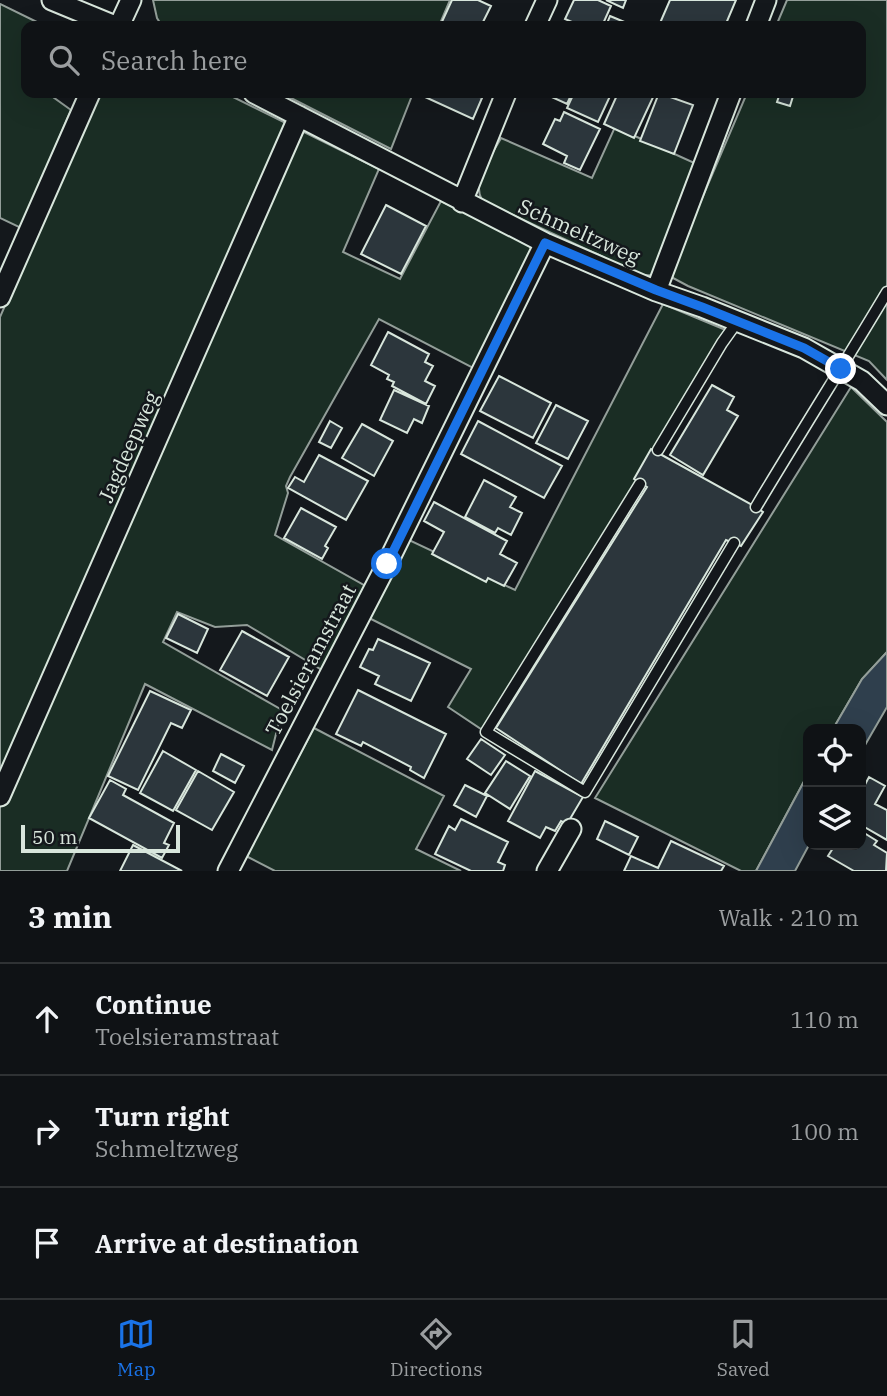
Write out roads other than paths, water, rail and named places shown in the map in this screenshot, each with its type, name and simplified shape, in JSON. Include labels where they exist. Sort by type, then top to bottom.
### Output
[{"type":"street","points":[[52,0],[104,21]]},
{"type":"street","points":[[120,21],[131,0]]},
{"type":"street","points":[[537,21],[547,0]]},
{"type":"street","points":[[758,21],[766,0]]},
{"type":"street","points":[[0,297],[88,98]]},
{"type":"street","name":"Schmeltzweg","points":[[264,98],[545,243],[804,348],[862,381],[887,405]]},
{"type":"street","points":[[462,202],[504,98]]},
{"type":"street","points":[[656,290],[729,98]]},
{"type":"street","name":"Jagdeepweg","points":[[0,796],[299,116]]},
{"type":"street","name":"Toelsieramstraat","points":[[228,871],[387,564],[545,243]]},
{"type":"street","points":[[547,871],[571,829]]},
{"type":"lane","points":[[756,507],[887,292]]},
{"type":"lane","points":[[658,450],[737,322]]},
{"type":"lane","points":[[640,484],[486,732],[585,792],[734,543]]},
{"type":"water","points":[[887,652],[887,707],[866,743],[866,724],[836,724],[862,679]]},
{"type":"water","points":[[803,783],[803,850],[806,850],[795,871],[756,871]]}]
